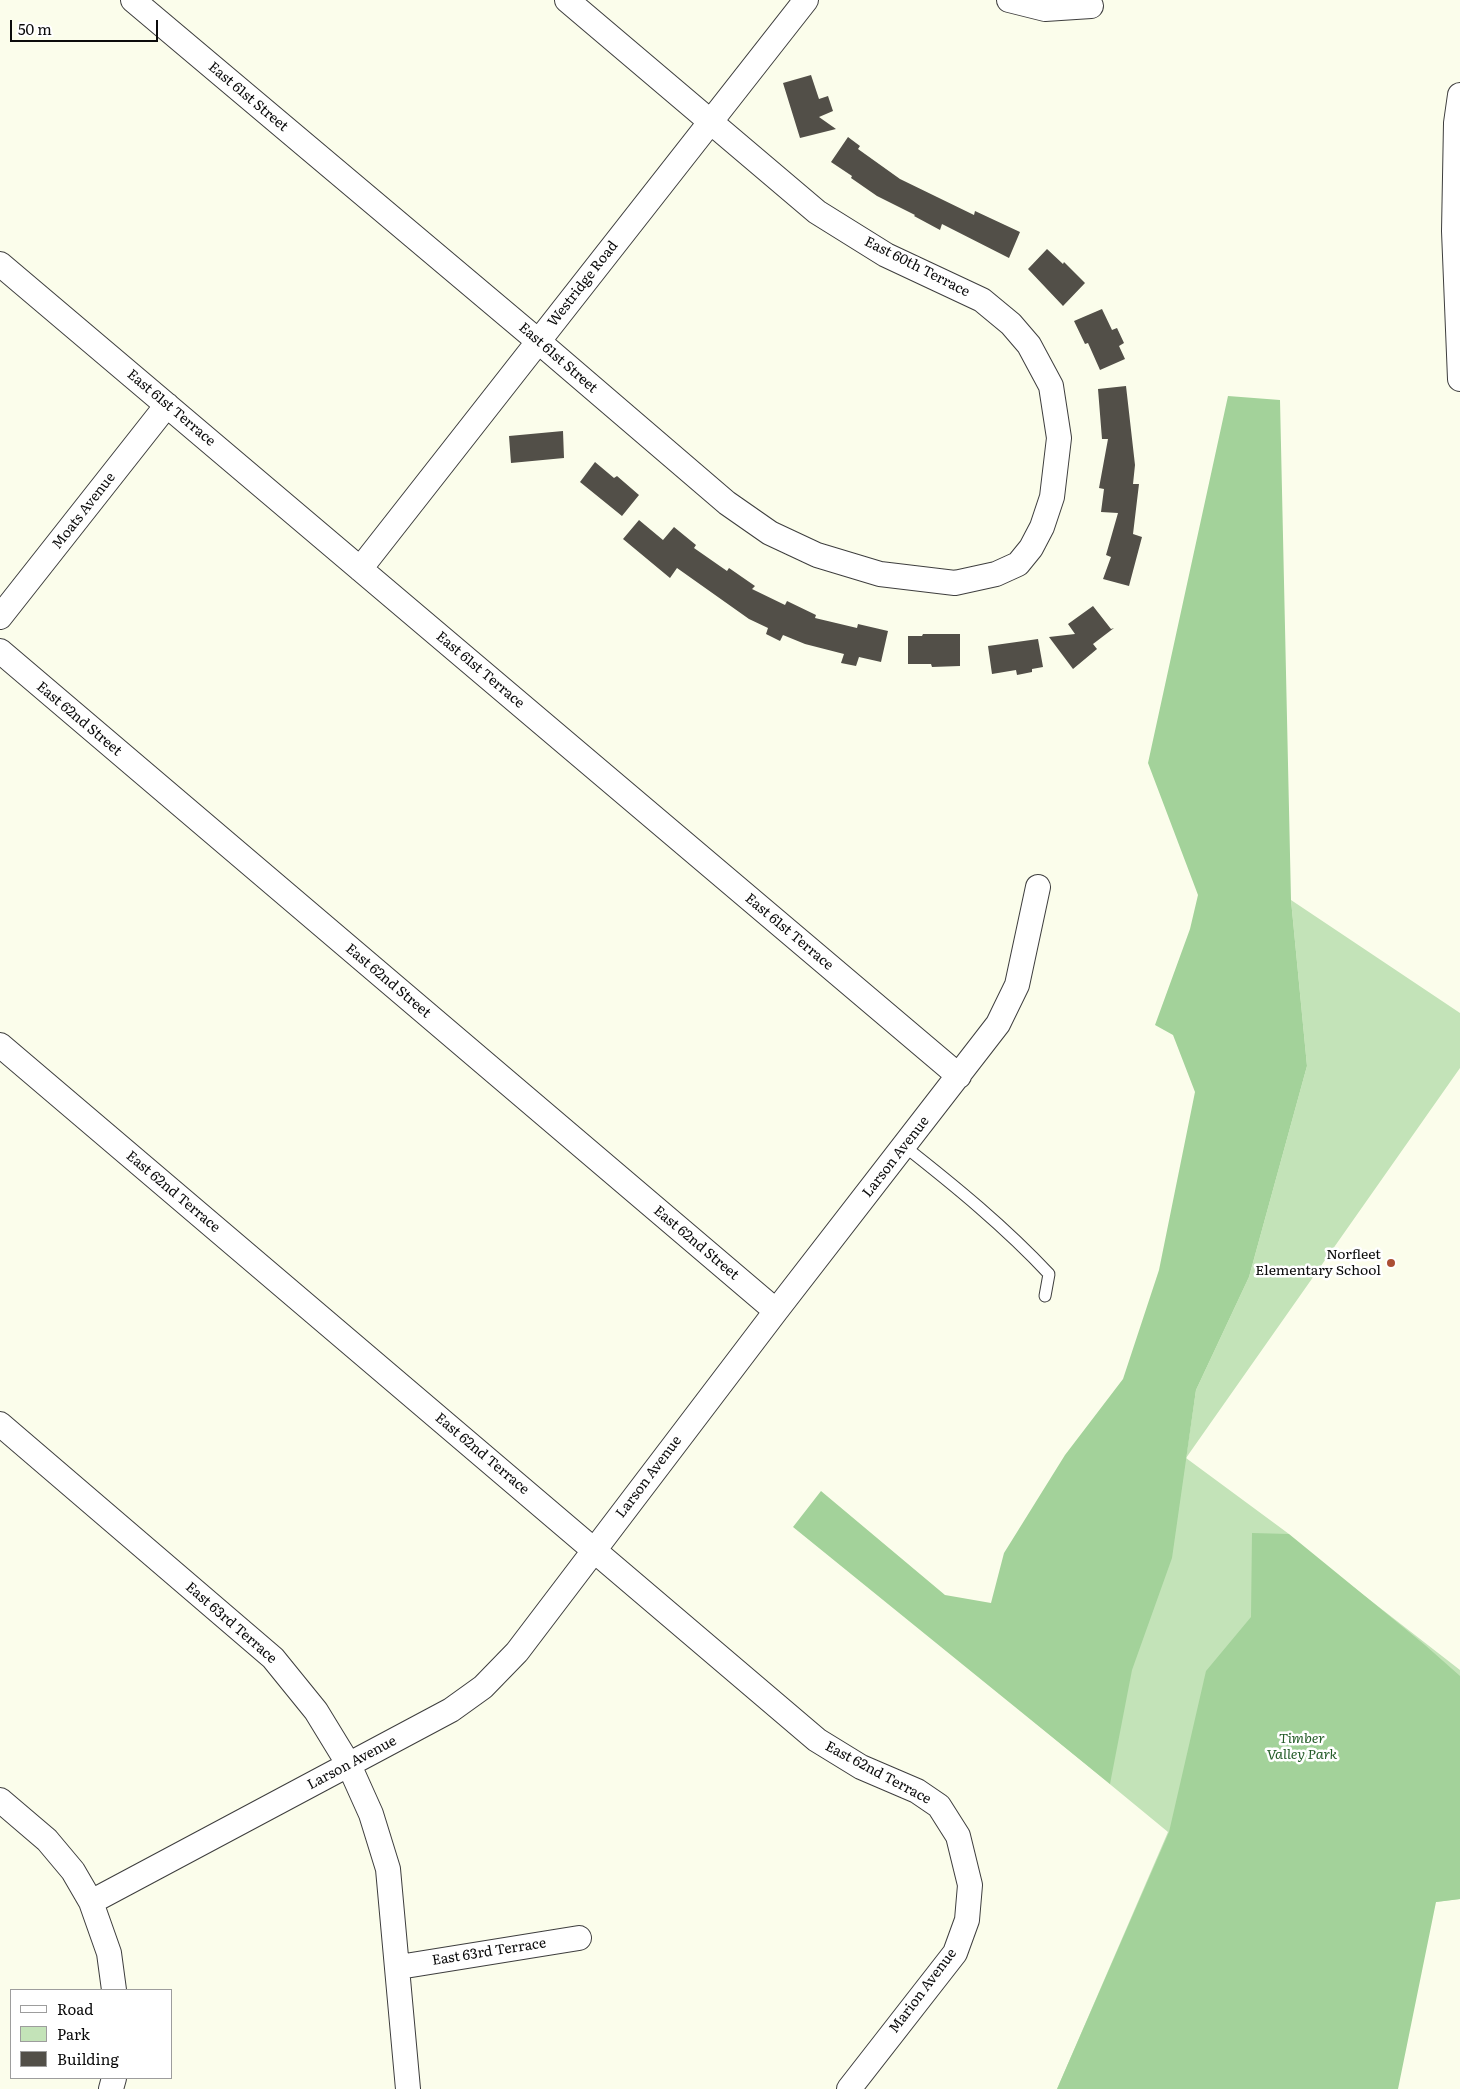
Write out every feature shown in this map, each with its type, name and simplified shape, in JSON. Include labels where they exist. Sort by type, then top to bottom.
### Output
[{"type":"street","name":"East 61st Street","points":[[133,0],[727,503],[770,532],[818,555],[880,574],[955,583],[996,574],[1018,564],[1032,548]]},
{"type":"street","name":"East 60th Terrace","points":[[567,0],[817,212],[886,255],[982,300],[1011,324],[1029,345],[1052,386],[1059,438],[1052,497],[1042,527],[1032,548]]},
{"type":"street","name":"Westridge Road","points":[[360,569],[806,0]]},
{"type":"street","points":[[1009,0],[1045,10],[1091,6]]},
{"type":"street","points":[[1460,95],[1456,123],[1460,379]]},
{"type":"street","name":"East 61st Terrace","points":[[0,264],[959,1076]]},
{"type":"street","name":"Moats Avenue","points":[[0,616],[168,405]]},
{"type":"street","name":"East 62nd Street","points":[[0,651],[776,1311]]},
{"type":"street","name":"Larson Avenue","points":[[91,1902],[451,1710],[483,1687],[517,1652],[776,1311],[998,1024],[1018,984],[1038,888]]},
{"type":"street","name":"East 62nd Terrace","points":[[0,1045],[818,1740],[861,1767],[917,1792],[939,1806],[958,1836],[962,1852]]},
{"type":"street","name":"East 63rd Terrace","points":[[0,1424],[273,1658],[316,1711],[349,1765],[371,1814],[388,1869],[408,2089]]},
{"type":"street","points":[[0,1800],[47,1840],[73,1871],[91,1902],[109,1953],[114,1989]]},
{"type":"street","name":"Marion Avenue","points":[[849,2089],[955,1953],[967,1920],[970,1885],[962,1852]]},
{"type":"street","name":"East 63rd Terrace","points":[[398,1966],[579,1938]]},
{"type":"lane","points":[[904,1146],[952,1184],[1026,1248],[1050,1274],[1045,1296]]},
{"type":"green space","points":[[1228,396],[1280,400],[1291,900],[1307,1066],[1249,1277],[1196,1390],[1172,1558],[1132,1670],[1110,1784],[793,1527],[821,1491],[945,1595],[991,1603],[1004,1553],[1065,1455],[1123,1379],[1159,1270],[1195,1092],[1173,1035],[1155,1025],[1190,929],[1198,895],[1148,763]]},
{"type":"green space","points":[[1291,900],[1460,1013],[1460,1068],[1186,1458],[1196,1390],[1249,1277],[1307,1066]]},
{"type":"green space","name":"Timber Valley Park","points":[[1186,1458],[1289,1534],[1285,1534],[1460,1670],[1460,1899],[1436,1902],[1057,2089],[1168,1832],[1021,1711]]},
{"type":"green space","name":"Timber Valley Park","points":[[1252,1533],[1289,1534],[1460,1676],[1460,1899],[1436,1902],[1398,2089],[1057,2089],[1169,1832],[1206,1671],[1251,1617]]},
{"type":"building","points":[[811,75],[819,99],[828,96],[833,111],[819,117],[836,129],[800,138],[783,83]]},
{"type":"building","points":[[848,137],[860,146],[858,149],[900,179],[974,215],[975,211],[1020,232],[1009,258],[942,224],[940,230],[877,196],[851,178],[852,176],[831,162]]},
{"type":"building","points":[[1047,249],[1063,264],[1064,262],[1085,283],[1063,306],[1028,269]]},
{"type":"building","points":[[1102,309],[1112,330],[1117,328],[1124,343],[1119,346],[1125,359],[1100,370],[1088,343],[1085,344],[1074,321]]},
{"type":"building","points":[[1126,386],[1135,465],[1133,484],[1139,484],[1133,534],[1142,537],[1129,586],[1103,579],[1111,557],[1106,555],[1118,513],[1101,512],[1104,489],[1099,488],[1108,439],[1102,439],[1098,389]]},
{"type":"building","points":[[563,431],[564,458],[511,463],[509,436]]},
{"type":"building","points":[[595,462],[614,478],[617,476],[639,495],[622,516],[580,482]]},
{"type":"building","points":[[639,520],[663,540],[674,527],[696,545],[694,548],[727,571],[729,568],[755,586],[752,589],[785,605],[787,601],[816,615],[815,618],[857,628],[858,624],[888,631],[881,662],[859,657],[856,666],[841,663],[844,654],[805,644],[783,635],[780,641],[766,634],[768,628],[749,619],[677,568],[670,578],[623,539]]},
{"type":"building","points":[[1093,606],[1111,629],[1114,628],[1093,644],[1097,649],[1073,669],[1049,637],[1075,634],[1068,624]]},
{"type":"building","points":[[923,634],[960,634],[960,666],[932,667],[931,664],[908,664],[908,636],[922,636]]},
{"type":"building","points":[[1038,639],[1043,667],[1032,669],[1032,672],[1017,675],[1016,670],[992,674],[988,646]]},
{"type":"place","name":"Norfleet Elementary School","points":[[1391,1263]]}]
